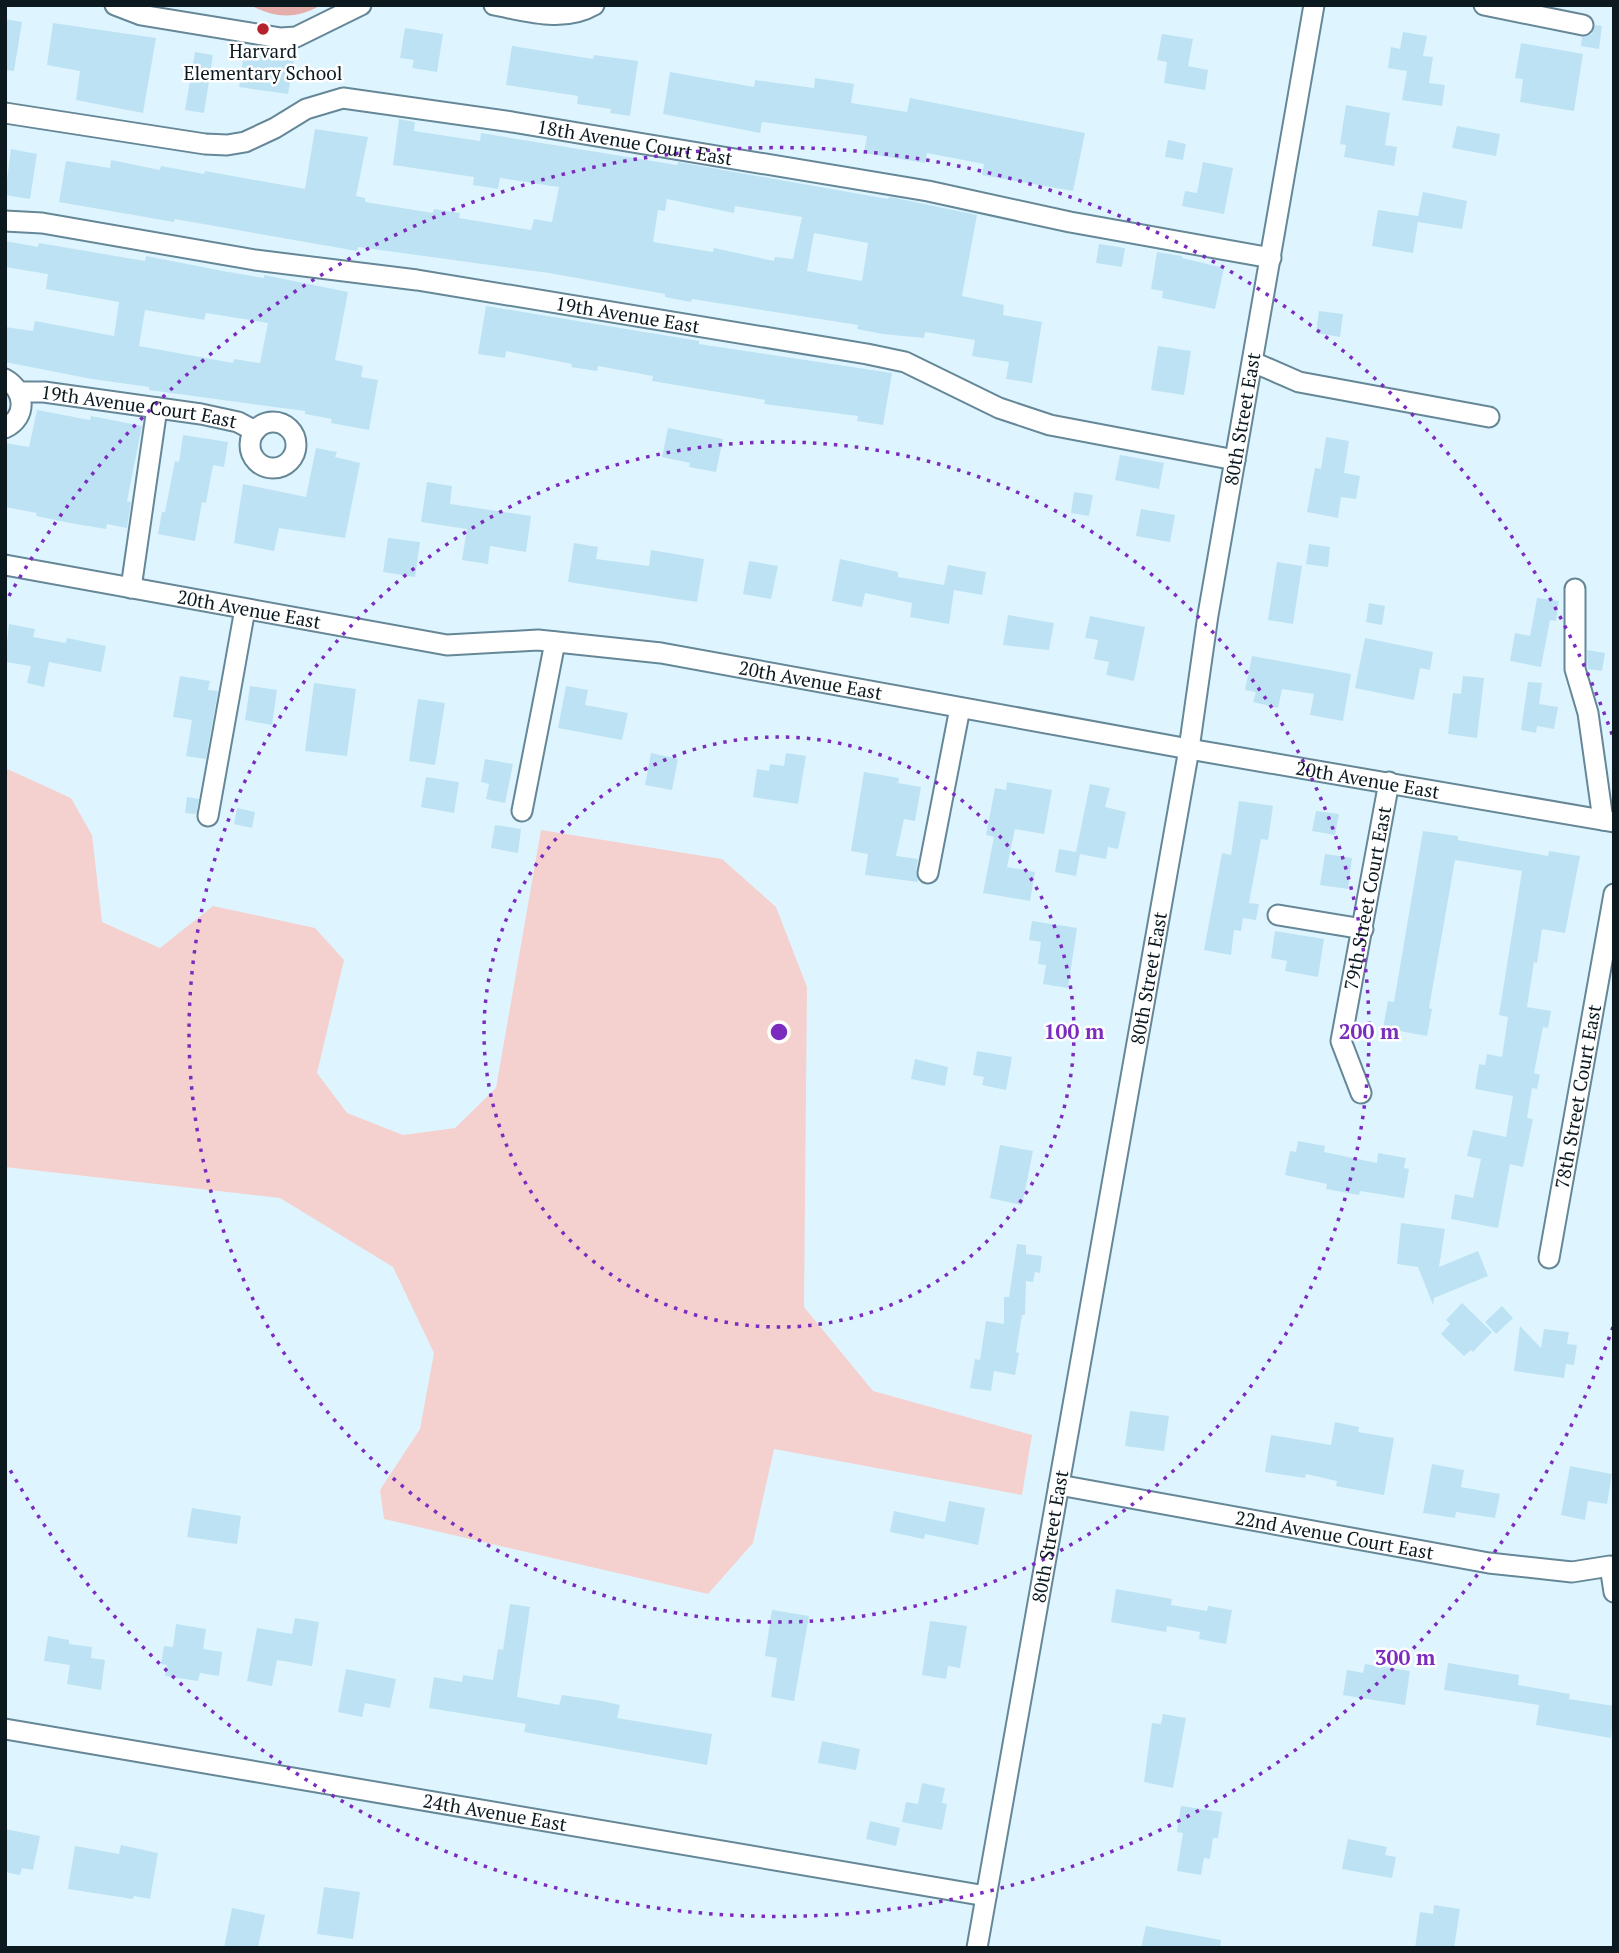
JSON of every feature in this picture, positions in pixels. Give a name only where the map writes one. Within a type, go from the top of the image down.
[{"type":"street","points":[[115,5],[141,15],[281,38],[296,37],[361,5]]},
{"type":"street","points":[[494,5],[554,15],[579,12],[594,5]]},
{"type":"street","name":"80th Street East","points":[[977,1948],[1189,749],[1208,615],[1314,5]]},
{"type":"street","points":[[1484,5],[1583,25]]},
{"type":"street","name":"18th Avenue Court East","points":[[5,113],[205,144],[227,145],[257,138],[306,109],[343,98],[928,191],[1070,222],[1271,258]]},
{"type":"street","name":"19th Avenue East","points":[[5,221],[42,223],[256,260],[417,280],[867,354],[905,362],[999,408],[1050,425],[1235,460]]},
{"type":"street","points":[[1253,362],[1299,382],[1489,416]]},
{"type":"street","name":"19th Avenue Court East","points":[[12,385],[201,414],[238,422],[255,431]]},
{"type":"street","name":"19th Avenue Court East","points":[[5,428],[18,418],[21,409],[12,385]]},
{"type":"street","points":[[131,588],[158,408]]},
{"type":"street","name":"20th Avenue East","points":[[5,565],[447,645],[538,640],[661,653],[1189,749],[1608,821]]},
{"type":"street","points":[[1575,589],[1575,669],[1588,713],[1608,821]]},
{"type":"street","points":[[208,816],[245,608]]},
{"type":"street","points":[[522,811],[555,642]]},
{"type":"street","points":[[928,873],[960,708]]},
{"type":"street","name":"79th Street Court East","points":[[1362,1093],[1341,1041],[1389,782]]},
{"type":"street","name":"78th Street Court East","points":[[1549,1258],[1614,894]]},
{"type":"street","points":[[1278,915],[1363,929]]},
{"type":"street","name":"22nd Avenue Court East","points":[[1059,1485],[1489,1563],[1572,1572],[1610,1566],[1614,1592]]},
{"type":"street","name":"24th Avenue East","points":[[5,1729],[986,1896]]},
{"type":"shaded area","points":[[250,5],[321,5],[303,13],[285,16],[268,13]]},
{"type":"shaded area","points":[[5,768],[71,798],[92,835],[102,922],[160,948],[213,906],[315,928],[344,960],[317,1073],[347,1113],[403,1135],[455,1128],[496,1088],[541,830],[722,859],[776,907],[807,987],[804,1307],[873,1391],[1032,1435],[1022,1495],[774,1449],[753,1543],[708,1594],[384,1519],[380,1490],[420,1429],[434,1353],[393,1267],[280,1198],[5,1167]]},
{"type":"building","points":[[5,19],[22,22],[14,71],[5,70]]},
{"type":"building","points":[[53,23],[156,38],[143,113],[76,100],[80,71],[47,65]]},
{"type":"building","points":[[1595,25],[1602,26],[1599,49],[1581,46],[1582,37],[1592,34]]},
{"type":"building","points":[[405,28],[443,34],[437,72],[412,68],[414,60],[400,58]]},
{"type":"building","points":[[1403,32],[1427,36],[1423,56],[1433,57],[1429,83],[1445,85],[1442,106],[1402,100],[1407,71],[1388,68],[1391,47],[1400,49]]},
{"type":"building","points":[[1162,34],[1193,39],[1188,66],[1208,70],[1205,90],[1164,83],[1167,62],[1157,60]]},
{"type":"building","points":[[1521,43],[1583,54],[1574,111],[1520,102],[1523,79],[1515,78]]},
{"type":"building","points":[[512,46],[593,59],[594,55],[638,61],[630,116],[610,113],[611,109],[577,104],[578,96],[506,85]]},
{"type":"building","points":[[195,52],[213,55],[204,113],[185,110]]},
{"type":"building","points":[[244,53],[294,61],[288,94],[239,87]]},
{"type":"building","points":[[670,72],[754,87],[755,80],[814,88],[815,78],[854,84],[851,103],[907,112],[910,98],[1085,133],[1073,191],[982,175],[984,164],[927,153],[925,163],[864,153],[867,136],[762,122],[760,133],[663,114]]},
{"type":"building","points":[[1346,105],[1390,113],[1385,145],[1397,147],[1394,166],[1344,157],[1346,145],[1340,144]]},
{"type":"building","points":[[399,119],[415,122],[414,131],[480,141],[481,133],[677,165],[678,162],[888,199],[896,198],[977,215],[962,296],[1004,305],[1003,315],[1042,322],[1032,383],[1006,379],[1009,362],[972,356],[975,340],[925,332],[924,338],[883,334],[857,329],[858,325],[692,299],[691,302],[665,297],[665,294],[549,273],[358,247],[357,251],[59,202],[66,161],[110,168],[111,160],[160,170],[161,166],[204,174],[205,171],[305,189],[315,129],[368,137],[356,196],[365,198],[365,202],[433,213],[434,209],[460,213],[459,218],[531,230],[534,219],[552,222],[559,187],[500,178],[498,189],[473,185],[474,177],[393,165]],"holes":[[[667,199],[734,213],[735,206],[802,217],[793,259],[775,257],[774,261],[714,248],[713,252],[653,242],[658,210],[665,211]],[[814,233],[868,243],[862,281],[807,271]]]},
{"type":"building","points":[[1457,126],[1500,134],[1496,156],[1452,148]]},
{"type":"building","points":[[1168,140],[1186,144],[1183,160],[1165,157]]},
{"type":"building","points":[[11,149],[37,154],[30,199],[5,195]]},
{"type":"building","points":[[1203,162],[1233,168],[1224,214],[1182,206],[1185,191],[1197,193]]},
{"type":"building","points":[[1423,192],[1467,201],[1462,229],[1418,222],[1413,253],[1372,246],[1378,210],[1418,216]]},
{"type":"building","points":[[5,241],[38,247],[39,243],[145,261],[146,256],[348,292],[335,360],[363,366],[361,377],[378,380],[369,430],[331,423],[332,419],[305,414],[305,411],[149,390],[149,387],[5,362],[5,327],[33,331],[35,321],[114,336],[119,302],[46,289],[48,274],[5,267]],"holes":[[[145,310],[204,320],[206,313],[268,323],[260,363],[234,359],[233,363],[139,346]]]},
{"type":"building","points":[[1099,244],[1125,248],[1122,267],[1096,263]]},
{"type":"building","points":[[1157,252],[1224,268],[1215,309],[1162,298],[1163,291],[1151,289]]},
{"type":"building","points":[[486,306],[699,341],[699,344],[892,373],[883,425],[857,421],[858,416],[764,404],[765,400],[652,381],[653,376],[598,366],[597,371],[571,367],[572,364],[506,351],[505,358],[478,354]]},
{"type":"building","points":[[1319,311],[1343,314],[1340,337],[1316,333]]},
{"type":"building","points":[[1158,346],[1191,351],[1184,395],[1151,390]]},
{"type":"building","points":[[37,410],[90,420],[91,416],[142,426],[127,501],[131,502],[127,528],[107,524],[106,529],[70,523],[5,507],[5,443],[29,447]]},
{"type":"building","points":[[668,428],[723,439],[716,472],[689,467],[690,463],[662,457]]},
{"type":"building","points":[[183,435],[228,442],[224,467],[213,465],[206,503],[202,502],[195,541],[158,534],[175,461],[179,462]]},
{"type":"building","points":[[1326,437],[1349,441],[1344,473],[1360,476],[1356,499],[1341,497],[1338,518],[1307,512],[1315,468],[1321,469]]},
{"type":"building","points":[[316,448],[337,452],[335,457],[360,463],[345,538],[279,528],[274,551],[234,543],[243,484],[306,497]]},
{"type":"building","points":[[1120,455],[1164,463],[1159,489],[1115,480]]},
{"type":"building","points":[[427,482],[452,486],[450,504],[531,516],[526,552],[490,546],[488,564],[462,560],[467,529],[421,522]]},
{"type":"building","points":[[1074,492],[1093,495],[1089,516],[1071,513]]},
{"type":"building","points":[[1141,509],[1175,515],[1170,542],[1136,536]]},
{"type":"building","points":[[388,538],[420,542],[415,577],[383,572]]},
{"type":"building","points":[[574,543],[598,547],[596,559],[649,566],[651,550],[704,559],[697,602],[568,582]]},
{"type":"building","points":[[1309,544],[1330,547],[1328,567],[1306,564]]},
{"type":"building","points":[[840,559],[898,572],[898,577],[944,585],[948,565],[986,572],[982,595],[954,590],[949,624],[910,617],[912,603],[865,593],[862,607],[832,601]]},
{"type":"building","points":[[749,561],[778,566],[771,599],[743,594]]},
{"type":"building","points":[[1277,562],[1302,566],[1293,624],[1268,620]]},
{"type":"building","points":[[1537,598],[1559,601],[1556,621],[1550,620],[1541,667],[1510,661],[1515,633],[1530,636]]},
{"type":"building","points":[[1369,603],[1385,606],[1382,625],[1366,622]]},
{"type":"building","points":[[1008,615],[1054,623],[1049,650],[1003,645]]},
{"type":"building","points":[[1090,616],[1145,627],[1134,681],[1106,675],[1109,662],[1094,659],[1098,640],[1085,638]]},
{"type":"building","points":[[9,624],[35,629],[33,637],[66,643],[67,638],[106,646],[101,672],[49,662],[44,687],[27,683],[31,666],[5,662]]},
{"type":"building","points":[[1365,638],[1433,652],[1430,670],[1420,668],[1414,700],[1355,688]]},
{"type":"building","points":[[1587,650],[1605,653],[1602,671],[1588,669]]},
{"type":"building","points":[[1252,656],[1351,674],[1343,721],[1310,715],[1314,694],[1282,689],[1278,708],[1253,702],[1256,692],[1245,690]]},
{"type":"building","points":[[180,676],[210,681],[208,690],[218,691],[206,759],[186,756],[192,720],[173,717]]},
{"type":"building","points":[[1463,676],[1484,678],[1477,738],[1448,734],[1453,693],[1461,694]]},
{"type":"building","points":[[1528,682],[1542,683],[1539,704],[1558,707],[1554,729],[1537,726],[1536,733],[1521,730]]},
{"type":"building","points":[[314,683],[356,689],[347,756],[305,751]]},
{"type":"building","points":[[250,686],[277,690],[272,725],[245,720]]},
{"type":"building","points":[[566,686],[588,690],[585,705],[628,713],[622,740],[558,728]]},
{"type":"building","points":[[418,699],[445,703],[435,765],[409,761]]},
{"type":"building","points":[[651,753],[678,759],[672,790],[645,785]]},
{"type":"building","points":[[786,753],[806,756],[798,804],[753,797],[757,769],[769,771],[770,764],[784,766]]},
{"type":"building","points":[[485,759],[513,764],[505,803],[486,799],[489,784],[481,782]]},
{"type":"building","points":[[864,772],[899,778],[898,783],[921,787],[915,821],[904,819],[896,856],[918,859],[918,882],[865,875],[868,854],[851,851]]},
{"type":"building","points":[[426,777],[459,782],[454,813],[421,807]]},
{"type":"building","points":[[1007,782],[1052,790],[1044,834],[1015,829],[1007,867],[1035,872],[1030,901],[983,893],[994,837],[986,835],[995,788],[1006,790]]},
{"type":"building","points":[[1090,784],[1110,788],[1105,807],[1126,812],[1118,849],[1108,847],[1106,859],[1080,854],[1076,876],[1055,872],[1059,849],[1076,852]]},
{"type":"building","points":[[187,797],[199,799],[196,814],[185,813]]},
{"type":"building","points":[[1239,801],[1273,806],[1268,840],[1261,839],[1249,903],[1259,904],[1256,920],[1243,918],[1241,931],[1234,930],[1231,955],[1204,950],[1222,853],[1231,855]]},
{"type":"building","points":[[237,808],[255,812],[252,828],[234,824]]},
{"type":"building","points":[[1316,811],[1339,814],[1335,835],[1312,831]]},
{"type":"building","points":[[495,825],[521,829],[518,853],[491,848]]},
{"type":"building","points":[[1423,831],[1548,856],[1549,851],[1580,856],[1565,933],[1542,929],[1537,963],[1534,962],[1527,1007],[1551,1011],[1548,1028],[1543,1027],[1534,1073],[1540,1075],[1537,1089],[1532,1088],[1527,1118],[1533,1119],[1523,1167],[1510,1164],[1498,1228],[1451,1219],[1455,1194],[1473,1198],[1481,1159],[1467,1156],[1473,1130],[1506,1137],[1513,1096],[1475,1089],[1479,1064],[1485,1065],[1487,1054],[1502,1057],[1508,1017],[1499,1015],[1522,871],[1455,860],[1429,1008],[1432,1009],[1427,1036],[1383,1028],[1388,1001],[1394,1002]]},
{"type":"building","points":[[1325,854],[1352,858],[1348,889],[1320,885]]},
{"type":"building","points":[[1032,921],[1077,928],[1068,988],[1043,984],[1046,965],[1038,964],[1041,942],[1029,940]]},
{"type":"building","points":[[1275,931],[1324,939],[1318,977],[1285,971],[1287,961],[1271,958]]},
{"type":"building","points":[[977,1051],[1012,1057],[1006,1090],[982,1085],[984,1077],[973,1075]]},
{"type":"building","points":[[915,1059],[948,1067],[945,1086],[911,1079]]},
{"type":"building","points":[[1298,1141],[1325,1146],[1324,1152],[1377,1163],[1378,1153],[1406,1158],[1404,1168],[1409,1169],[1404,1198],[1360,1191],[1359,1195],[1326,1189],[1327,1184],[1285,1175],[1290,1151],[1296,1152]]},
{"type":"building","points":[[1000,1145],[1033,1151],[1022,1205],[990,1198]]},
{"type":"building","points":[[1401,1223],[1445,1229],[1439,1267],[1478,1251],[1488,1276],[1434,1298],[1433,1305],[1418,1267],[1397,1264]]},
{"type":"building","points":[[1017,1244],[1026,1245],[1026,1254],[1042,1256],[1040,1273],[1035,1272],[1033,1282],[1026,1281],[1025,1315],[1022,1315],[1015,1375],[994,1371],[991,1391],[970,1388],[975,1359],[980,1360],[986,1321],[1004,1324],[1004,1297],[1009,1297]]},
{"type":"building","points":[[1462,1303],[1492,1332],[1473,1352],[1471,1350],[1464,1356],[1441,1334],[1450,1324],[1446,1320]]},
{"type":"building","points":[[1502,1306],[1513,1318],[1496,1334],[1485,1322]]},
{"type":"building","points":[[1520,1326],[1541,1348],[1544,1329],[1569,1332],[1567,1344],[1577,1345],[1574,1365],[1566,1364],[1564,1378],[1514,1371]]},
{"type":"building","points":[[1130,1411],[1169,1416],[1164,1451],[1125,1446]]},
{"type":"building","points":[[1335,1422],[1359,1427],[1358,1432],[1394,1438],[1384,1495],[1336,1486],[1337,1481],[1306,1474],[1305,1478],[1265,1472],[1271,1435],[1331,1445]]},
{"type":"building","points":[[1432,1464],[1464,1470],[1461,1487],[1500,1494],[1495,1518],[1456,1512],[1455,1518],[1423,1513]]},
{"type":"building","points":[[1570,1466],[1612,1474],[1607,1504],[1588,1501],[1585,1520],[1561,1515]]},
{"type":"building","points":[[949,1501],[985,1508],[978,1545],[925,1534],[924,1539],[890,1532],[894,1511],[945,1522]]},
{"type":"building","points":[[192,1508],[241,1516],[237,1544],[187,1537]]},
{"type":"building","points":[[1116,1589],[1172,1599],[1171,1605],[1207,1611],[1208,1606],[1232,1610],[1226,1644],[1199,1639],[1200,1632],[1167,1626],[1166,1632],[1111,1622]]},
{"type":"building","points":[[510,1604],[530,1607],[517,1697],[559,1705],[562,1695],[602,1701],[620,1705],[617,1718],[712,1734],[707,1765],[524,1732],[526,1724],[429,1708],[434,1677],[462,1682],[463,1675],[493,1680],[498,1649],[503,1650]]},
{"type":"building","points":[[772,1610],[809,1616],[794,1701],[771,1697],[777,1658],[765,1656]]},
{"type":"building","points":[[295,1618],[319,1622],[312,1666],[277,1660],[272,1686],[247,1681],[257,1628],[292,1634]]},
{"type":"building","points":[[930,1621],[967,1626],[960,1668],[948,1666],[946,1679],[922,1675]]},
{"type":"building","points":[[176,1624],[206,1629],[203,1649],[222,1652],[219,1676],[200,1673],[198,1681],[165,1676],[167,1665],[161,1664],[164,1646],[173,1647]]},
{"type":"building","points":[[48,1636],[69,1640],[69,1644],[92,1647],[91,1658],[105,1660],[101,1690],[67,1684],[70,1665],[44,1661]]},
{"type":"building","points":[[1448,1663],[1519,1675],[1518,1685],[1570,1694],[1569,1699],[1614,1706],[1611,1738],[1536,1725],[1539,1705],[1444,1690]]},
{"type":"building","points":[[1365,1664],[1410,1671],[1405,1705],[1343,1695],[1347,1670],[1363,1673]]},
{"type":"building","points":[[346,1669],[396,1679],[390,1708],[365,1703],[362,1717],[338,1712]]},
{"type":"building","points":[[1163,1714],[1186,1718],[1173,1788],[1144,1782],[1152,1723],[1161,1724]]},
{"type":"building","points":[[822,1741],[860,1749],[856,1770],[818,1763]]},
{"type":"building","points":[[922,1783],[945,1788],[942,1803],[947,1804],[942,1830],[902,1822],[906,1802],[918,1804]]},
{"type":"building","points":[[1181,1806],[1222,1812],[1218,1838],[1213,1838],[1210,1859],[1204,1858],[1201,1875],[1177,1871],[1183,1833],[1177,1832]]},
{"type":"building","points":[[870,1821],[900,1828],[896,1846],[866,1839]]},
{"type":"building","points":[[5,1829],[40,1836],[33,1870],[22,1868],[20,1875],[5,1872]]},
{"type":"building","points":[[1348,1839],[1387,1847],[1385,1855],[1396,1857],[1392,1878],[1342,1869]]},
{"type":"building","points":[[121,1845],[158,1853],[150,1899],[68,1889],[75,1846],[119,1854]]},
{"type":"building","points":[[324,1887],[360,1892],[353,1939],[317,1934]]},
{"type":"building","points":[[1434,1905],[1460,1909],[1454,1948],[1415,1948],[1420,1912],[1433,1914]]},
{"type":"building","points":[[232,1908],[265,1915],[258,1948],[224,1948]]},
{"type":"building","points":[[1146,1926],[1221,1940],[1220,1948],[1141,1948]]},
{"type":"place","name":"Harvard Elementary School","points":[[263,29]]}]
